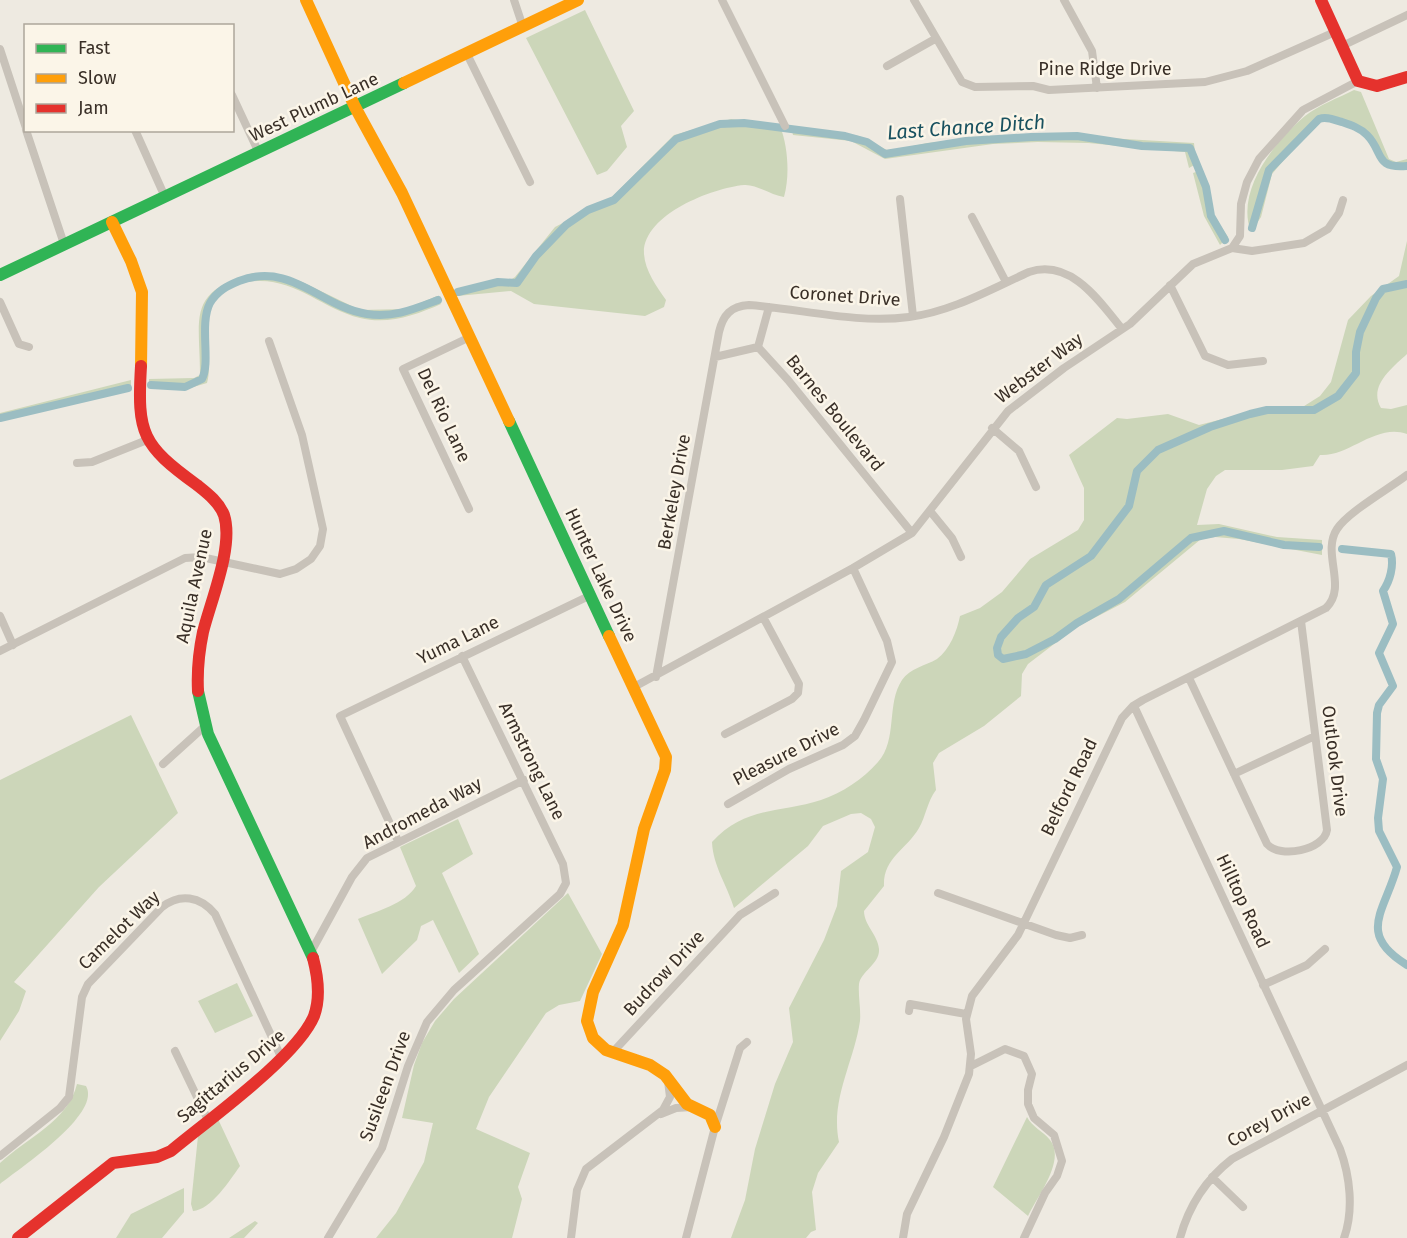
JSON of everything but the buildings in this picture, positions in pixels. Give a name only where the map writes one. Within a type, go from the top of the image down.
[{"type":"street","name":"Hunter Lake Drive","points":[[306,0],[355,107],[402,193],[660,740],[666,763],[644,829],[623,925],[587,1011],[587,1021],[593,1038],[612,1053],[650,1065],[665,1076],[681,1098],[710,1115],[715,1127]]},
{"type":"street","points":[[514,0],[523,27]]},
{"type":"street","name":"West Plumb Lane","points":[[0,275],[578,0]]},
{"type":"street","points":[[722,0],[785,126]]},
{"type":"street","name":"Pine Ridge Drive","points":[[914,0],[957,77],[968,86],[1033,86],[1049,90],[1184,85],[1226,78],[1266,64],[1335,32]]},
{"type":"street","points":[[1064,0],[1092,51],[1096,88]]},
{"type":"street","points":[[1321,0],[1358,81]]},
{"type":"street","points":[[1342,46],[1407,15]]},
{"type":"street","points":[[886,66],[935,39]]},
{"type":"street","points":[[0,50],[24,123]]},
{"type":"street","points":[[467,54],[530,182]]},
{"type":"street","points":[[1343,200],[1339,213],[1328,229],[1304,243],[1252,251],[1232,248],[1240,236],[1241,204],[1247,182],[1259,159],[1303,110],[1358,81],[1377,86],[1407,77]]},
{"type":"street","points":[[234,99],[259,153]]},
{"type":"street","points":[[27,132],[64,244]]},
{"type":"street","points":[[136,132],[165,197]]},
{"type":"street","points":[[900,199],[913,316]]},
{"type":"street","points":[[972,217],[1006,282]]},
{"type":"street","name":"Aquila Avenue","points":[[112,222],[142,290],[142,418],[147,440],[160,459],[208,493],[221,509],[227,530],[196,663],[196,694],[205,726]]},
{"type":"street","name":"Webster Way","points":[[634,687],[853,568],[912,533],[992,428],[1008,411],[1054,375],[1122,329],[1193,264],[1232,248]]},
{"type":"street","name":"Coronet Drive","points":[[715,357],[721,324],[727,313],[742,306],[873,318],[913,316],[948,308],[1006,282],[1043,270],[1076,280],[1092,291],[1122,329]]},
{"type":"street","points":[[1170,285],[1205,356],[1228,365],[1263,361]]},
{"type":"street","points":[[0,302],[19,344],[29,347]]},
{"type":"street","points":[[715,357],[758,347],[769,307]]},
{"type":"street","name":"Del Rio Lane","points":[[469,509],[403,369],[470,337]]},
{"type":"street","points":[[0,651],[185,558],[201,557],[272,573],[289,573],[311,559],[323,538],[302,435],[268,341]]},
{"type":"street","name":"Barnes Boulevard","points":[[758,347],[788,380],[912,533]]},
{"type":"street","name":"Berkeley Drive","points":[[656,677],[715,357]]},
{"type":"street","points":[[992,428],[1018,451],[1036,488]]},
{"type":"street","points":[[77,463],[92,462],[147,440]]},
{"type":"street","name":"Belford Road","points":[[966,1014],[972,996],[1012,944],[1117,727],[1134,706],[1326,608],[1334,595],[1331,544],[1337,529],[1407,475]]},
{"type":"street","points":[[930,511],[952,538],[961,557]]},
{"type":"street","name":"Pleasure Drive","points":[[728,804],[789,768],[843,745],[855,736],[864,720],[892,662],[887,641],[853,568]]},
{"type":"street","name":"Yuma Lane","points":[[398,841],[340,717],[591,595]]},
{"type":"street","points":[[0,616],[13,645]]},
{"type":"street","points":[[724,734],[792,699],[798,693],[799,684],[763,617]]},
{"type":"street","name":"Outlook Drive","points":[[1189,678],[1270,848],[1282,852],[1317,845],[1325,838],[1327,830],[1301,621]]},
{"type":"street","name":"Armstrong Lane","points":[[462,656],[563,864],[566,883]]},
{"type":"street","name":"Hilltop Road","points":[[1134,706],[1322,1110],[1346,1170],[1349,1206],[1344,1238]]},
{"type":"street","points":[[163,764],[205,726]]},
{"type":"street","name":"Sagittarius Drive","points":[[18,1238],[113,1163],[129,1158],[161,1157],[282,1059],[302,1039],[318,1005],[319,979],[311,952],[205,726]]},
{"type":"street","points":[[1234,774],[1315,736]]},
{"type":"street","name":"Andromeda Way","points":[[311,952],[359,867],[376,852],[524,780]]},
{"type":"street","name":"Susileen Drive","points":[[328,1238],[382,1148],[408,1066],[427,1022],[454,990],[560,894],[566,883]]},
{"type":"street","name":"Budrow Drive","points":[[612,1053],[740,915],[775,893]]},
{"type":"street","points":[[938,893],[1065,937],[1082,935]]},
{"type":"street","name":"Camelot Way","points":[[0,1156],[60,1108],[69,1097],[82,997],[88,984],[162,907],[175,899],[197,900],[215,914],[282,1059]]},
{"type":"street","points":[[1263,985],[1307,965],[1325,949]]},
{"type":"street","points":[[903,1238],[907,1214],[948,1127],[971,1066],[966,1014],[910,1004],[909,1011]]},
{"type":"street","points":[[686,1238],[715,1127],[740,1048],[747,1042]]},
{"type":"street","points":[[971,1066],[1005,1049],[1024,1056],[1032,1074],[1027,1098],[1030,1109],[1038,1122],[1054,1135],[1061,1152],[1060,1168],[1044,1193],[1024,1238]]},
{"type":"street","points":[[175,1051],[208,1120]]},
{"type":"street","name":"Corey Drive","points":[[1180,1238],[1190,1208],[1212,1177],[1242,1152],[1407,1065]]},
{"type":"street","points":[[572,1238],[577,1190],[586,1169],[593,1161],[663,1110],[670,1096],[665,1076]]},
{"type":"street","points":[[653,1118],[668,1110],[694,1107]]},
{"type":"street","points":[[1212,1177],[1243,1207]]},
{"type":"green space","points":[[585,10],[634,111],[621,126],[627,147],[607,171],[597,175],[526,38]]},
{"type":"green space","points":[[1354,90],[1361,92],[1389,159],[1396,162],[1407,159],[1407,169],[1387,166],[1371,141],[1353,127],[1330,120],[1316,122],[1272,174],[1261,217],[1251,232],[1247,216],[1248,200],[1253,184],[1271,153],[1293,126],[1305,116]]},
{"type":"green space","points":[[731,119],[780,126],[787,161],[784,197],[753,186],[730,187],[681,206],[654,227],[646,240],[644,254],[649,273],[666,300],[664,307],[645,316],[534,304],[511,291],[457,296],[455,291],[507,282],[515,277],[555,227],[611,198],[674,135]]},
{"type":"green space","points":[[791,126],[859,136],[887,150],[927,143],[1011,136],[1073,136],[1194,143],[1196,164],[1189,168],[1185,152],[1088,143],[1038,142],[993,144],[885,159],[851,141],[793,135]]},
{"type":"green space","points":[[1202,170],[1212,213],[1228,237],[1220,245],[1204,216],[1193,173]]},
{"type":"green space","points":[[1407,241],[1407,354],[1384,378],[1377,392],[1381,408],[1391,409],[1407,405],[1407,434],[1396,432],[1373,436],[1341,451],[1320,455],[1313,466],[1282,470],[1225,470],[1216,476],[1207,489],[1197,525],[1219,524],[1277,537],[1322,540],[1322,555],[1239,539],[1215,537],[1201,539],[1125,602],[1075,628],[1028,664],[1022,674],[1021,696],[984,726],[939,753],[933,763],[936,790],[921,823],[914,836],[891,861],[887,868],[884,886],[864,911],[866,921],[878,944],[879,954],[860,979],[860,1021],[840,1096],[837,1126],[839,1142],[818,1173],[812,1192],[816,1230],[806,1238],[731,1238],[745,1200],[755,1149],[775,1084],[793,1042],[789,1008],[824,940],[837,906],[841,871],[868,852],[875,827],[871,819],[861,813],[851,814],[823,826],[808,846],[734,908],[718,867],[712,842],[725,830],[750,816],[806,804],[837,794],[859,780],[878,762],[888,743],[894,700],[905,676],[942,655],[952,639],[960,616],[980,608],[1002,592],[1030,559],[1078,530],[1084,520],[1084,488],[1069,455],[1117,418],[1168,414],[1199,425],[1266,408],[1301,408],[1320,396],[1331,382],[1348,320],[1371,296],[1399,276]]},
{"type":"green space","points":[[253,273],[275,274],[300,281],[360,310],[406,309],[437,296],[441,304],[402,318],[370,320],[344,313],[302,292],[273,282],[257,281],[239,284],[219,294],[207,314],[209,374],[207,383],[190,388],[149,388],[149,379],[194,378],[200,375],[199,322],[201,309],[216,289]]},
{"type":"green space","points":[[131,380],[131,389],[0,421],[0,413]]},
{"type":"green space","points":[[131,715],[178,813],[99,887],[14,982],[26,991],[19,1011],[0,1041],[0,780]]},
{"type":"green space","points":[[458,819],[473,854],[442,873],[479,954],[459,973],[433,920],[421,926],[417,940],[382,974],[358,919],[398,902],[416,886],[400,847]]},
{"type":"green space","points":[[568,893],[602,954],[580,1001],[559,1005],[546,1013],[489,1097],[476,1129],[530,1153],[518,1187],[522,1199],[512,1238],[376,1238],[396,1213],[424,1162],[433,1123],[402,1118],[414,1065],[422,1043],[435,1021],[454,999]]},
{"type":"green space","points":[[237,983],[253,1016],[215,1033],[198,1001]]},
{"type":"green space","points":[[77,1084],[86,1086],[88,1098],[82,1111],[56,1140],[0,1184],[0,1163],[56,1119],[72,1097]]},
{"type":"green space","points":[[1027,1117],[1050,1140],[1055,1157],[1049,1178],[1028,1216],[993,1187]]},
{"type":"green space","points":[[218,1119],[240,1166],[207,1206],[193,1211],[191,1204],[198,1136]]},
{"type":"green space","points":[[184,1188],[184,1212],[162,1238],[116,1238],[131,1214]]},
{"type":"green space","points":[[255,1221],[258,1223],[244,1238],[229,1238]]},
{"type":"waterway","name":"Last Chance Ditch","points":[[1252,228],[1269,170],[1319,119],[1325,118],[1349,124],[1367,135],[1384,162],[1389,165],[1407,166]]},
{"type":"waterway","name":"Last Chance Ditch","points":[[458,292],[498,282],[517,283],[536,256],[566,225],[588,210],[614,200],[676,139],[720,124],[744,123],[845,136],[867,142],[885,154],[966,141],[1077,136],[1142,146],[1190,148],[1206,187],[1211,216],[1225,240]]},
{"type":"waterway","name":"Last Chance Ditch","points":[[151,385],[185,387],[202,379],[206,363],[205,321],[210,303],[223,289],[239,281],[258,276],[274,277],[305,287],[350,310],[377,315],[395,314],[438,300]]},
{"type":"waterway","name":"Last Chance Ditch","points":[[1319,547],[1284,545],[1224,531],[1191,538],[1119,599],[1077,623],[1055,639],[1026,654],[1003,659],[998,655],[997,648],[1001,637],[1018,618],[1034,607],[1046,585],[1091,556],[1129,506],[1137,471],[1158,450],[1210,427],[1250,414],[1267,410],[1314,410],[1338,396],[1356,373],[1356,352],[1360,332],[1376,298],[1383,289],[1407,284]]},
{"type":"waterway","name":"Last Chance Ditch","points":[[0,418],[128,388]]},
{"type":"waterway","name":"Last Chance Ditch","points":[[1342,549],[1391,554],[1392,559],[1391,573],[1383,591],[1393,624],[1379,653],[1393,686],[1379,705],[1377,713],[1376,759],[1383,779],[1378,818],[1379,831],[1397,867],[1381,909],[1378,932],[1382,943],[1391,954],[1407,965]]},
{"type":"traffic: fast","points":[[0,275],[404,83]]},
{"type":"traffic: fast","points":[[509,421],[609,636]]},
{"type":"traffic: fast","points":[[198,691],[208,734],[313,958]]},
{"type":"traffic: slow","points":[[306,0],[355,107],[402,193],[509,421]]},
{"type":"traffic: slow","points":[[404,83],[578,0]]},
{"type":"traffic: slow","points":[[112,222],[131,261],[142,292],[141,366]]},
{"type":"traffic: slow","points":[[609,636],[666,757],[665,770],[644,829],[623,925],[593,992],[587,1021],[593,1038],[606,1050],[650,1065],[665,1075],[687,1104],[710,1115],[715,1127]]},
{"type":"traffic: jam","points":[[1321,0],[1358,81],[1377,86],[1407,77]]},
{"type":"traffic: jam","points":[[141,366],[140,408],[147,436],[164,459],[205,491],[224,515],[226,528],[224,557],[199,654],[198,691]]},
{"type":"traffic: jam","points":[[18,1238],[113,1163],[157,1157],[171,1151],[271,1069],[290,1050],[314,1016],[318,1002],[318,987],[313,958]]}]
